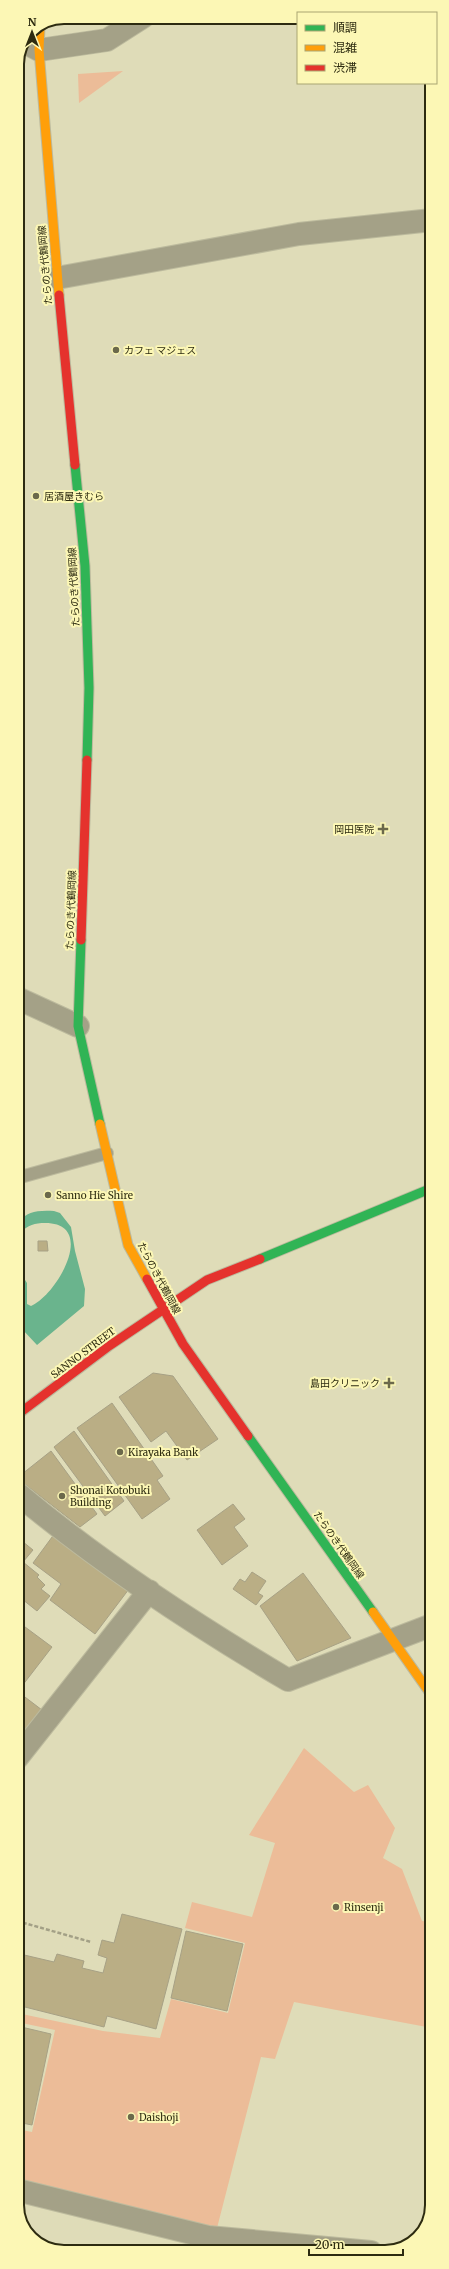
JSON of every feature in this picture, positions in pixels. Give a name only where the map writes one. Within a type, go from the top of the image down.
[{"type":"main road","name":"たらのき代鶴岡線","points":[[37,36],[32,47],[57,278],[85,566],[88,673],[85,828],[78,1026],[128,1245],[162,1309],[183,1344],[425,1686]]},
{"type":"main road","name":"SANNO STREET","points":[[24,1410],[109,1346],[207,1280],[425,1191]]},
{"type":"street","points":[[32,47],[107,40],[132,24]]},
{"type":"street","points":[[57,278],[299,234],[425,221]]},
{"type":"street","points":[[24,1001],[78,1026]]},
{"type":"street","points":[[24,1499],[48,1519],[217,1638],[288,1680],[425,1628]]},
{"type":"street","points":[[24,1749],[149,1591]]},
{"type":"street","points":[[24,2192],[208,2237],[295,2245]]},
{"type":"lane","points":[[24,1176],[107,1153]]},
{"type":"path","points":[[24,1923],[91,1942]]},
{"type":"shaded area","points":[[123,71],[79,103],[78,74]]},
{"type":"shaded area","points":[[54,1211],[60,1213],[71,1227],[75,1251],[85,1289],[84,1306],[37,1345],[24,1331],[24,1278],[27,1283],[27,1304],[31,1306],[52,1288],[61,1275],[68,1260],[71,1246],[69,1234],[61,1226],[45,1223],[35,1224],[24,1230],[24,1217],[34,1212]]},
{"type":"shaded area","points":[[304,1748],[354,1792],[368,1785],[395,1828],[383,1858],[402,1869],[422,1921],[425,1921],[425,2027],[294,2002],[275,2059],[261,2057],[217,2228],[24,2180],[24,2130],[32,2132],[55,2030],[24,2023],[24,2014],[103,2031],[160,2038],[171,1999],[228,2013],[245,1943],[185,1928],[192,1902],[252,1917],[275,1843],[249,1835]]},
{"type":"building","points":[[38,1241],[47,1241],[48,1251],[38,1251]]},
{"type":"building","points":[[153,1373],[173,1376],[218,1439],[187,1460],[166,1431],[151,1442],[119,1397]]},
{"type":"building","name":"Kirayaka Bank","points":[[112,1403],[163,1476],[157,1480],[170,1499],[142,1519],[77,1428]]},
{"type":"building","points":[[74,1431],[124,1501],[105,1516],[54,1447]]},
{"type":"building","name":"Shonai Kotobuki Building","points":[[51,1451],[97,1514],[80,1527],[24,1483],[24,1472]]},
{"type":"building","points":[[233,1504],[245,1519],[234,1527],[248,1546],[222,1565],[197,1530]]},
{"type":"building","points":[[55,1533],[129,1589],[95,1634],[50,1600],[61,1584],[33,1563]]},
{"type":"building","points":[[24,1543],[33,1550],[24,1561]]},
{"type":"building","points":[[24,1563],[39,1575],[37,1577],[45,1585],[41,1589],[50,1596],[37,1611],[24,1601]]},
{"type":"building","points":[[252,1572],[266,1581],[258,1593],[263,1596],[256,1605],[233,1589],[240,1579],[245,1582]]},
{"type":"building","points":[[303,1573],[351,1638],[297,1661],[260,1606]]},
{"type":"building","points":[[24,1626],[52,1647],[24,1683]]},
{"type":"building","points":[[24,1696],[42,1710],[25,1731],[24,1730]]},
{"type":"building","points":[[122,1914],[182,1929],[156,2029],[107,2016],[104,2027],[24,2007],[24,1955],[54,1962],[57,1954],[84,1961],[82,1968],[103,1973],[107,1958],[98,1955],[102,1940],[114,1943]]},
{"type":"building","points":[[186,1931],[243,1944],[227,2011],[171,1998]]},
{"type":"building","points":[[24,2028],[51,2034],[32,2125],[24,2123]]},
{"type":"traffic: fast","points":[[75,465],[85,566],[89,688],[87,760]]},
{"type":"traffic: fast","points":[[81,940],[78,1026],[100,1124]]},
{"type":"traffic: fast","points":[[260,1259],[425,1191]]},
{"type":"traffic: fast","points":[[248,1436],[373,1612]]},
{"type":"traffic: slow","points":[[40,33],[39,50],[59,295]]},
{"type":"traffic: slow","points":[[100,1124],[128,1245],[147,1279]]},
{"type":"traffic: slow","points":[[373,1612],[425,1686]]},
{"type":"traffic: jam","points":[[59,295],[75,465]]},
{"type":"traffic: jam","points":[[81,940],[87,760]]},
{"type":"traffic: jam","points":[[24,1410],[109,1346],[207,1280],[260,1259]]},
{"type":"traffic: jam","points":[[147,1279],[183,1344],[248,1436]]},
{"type":"place","name":"カフェ マジェス","points":[[116,350]]},
{"type":"place","name":"居酒屋きむら","points":[[36,496]]},
{"type":"place","name":"岡田医院","points":[[383,829]]},
{"type":"place","name":"Sanno Hie Shire","points":[[48,1195]]},
{"type":"place","name":"島田クリニック","points":[[389,1383]]},
{"type":"place","name":"Kirayaka Bank","points":[[120,1452]]},
{"type":"place","name":"Shonai Kotobuki Building","points":[[62,1496]]},
{"type":"place","name":"Rinsenji","points":[[336,1907]]},
{"type":"place","name":"Daishoji","points":[[131,2117]]}]
